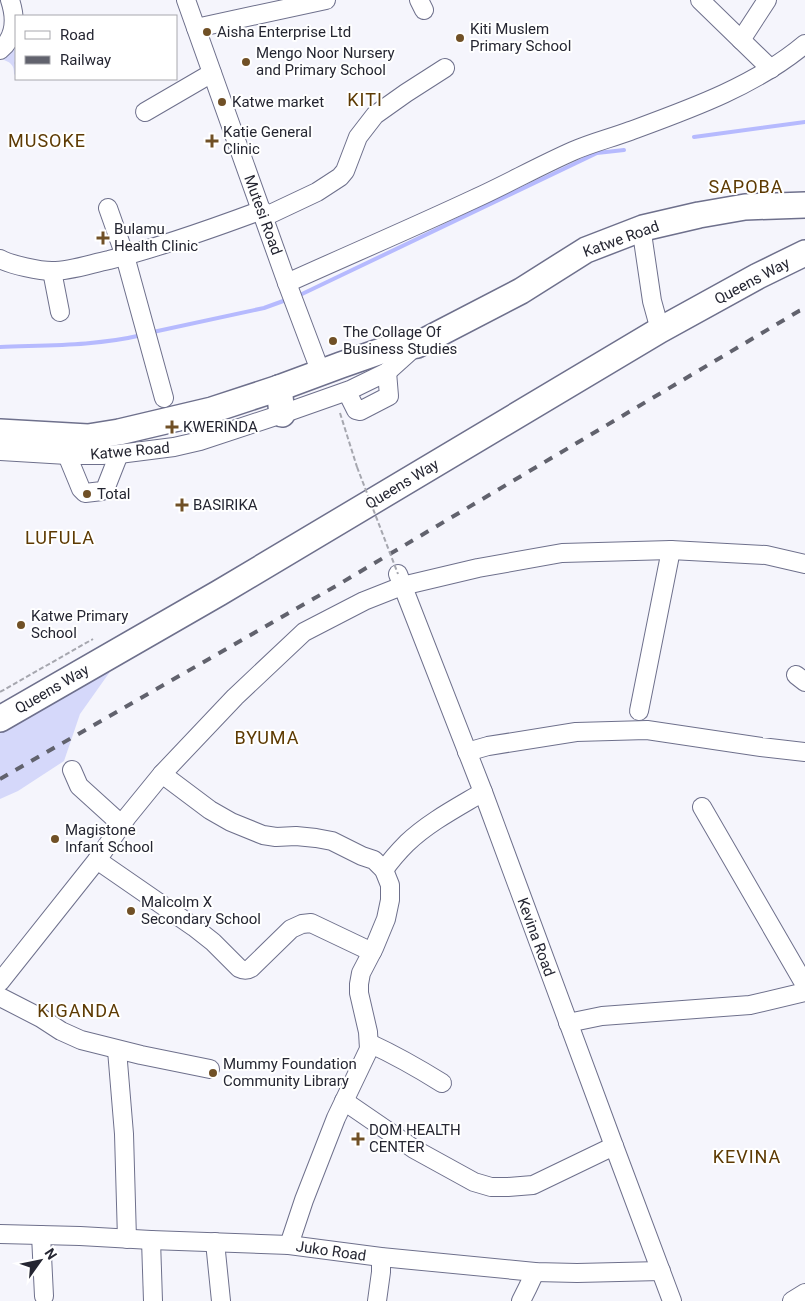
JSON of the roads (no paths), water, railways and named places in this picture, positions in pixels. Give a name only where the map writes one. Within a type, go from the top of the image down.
[{"type":"highway","name":"Katwe Road","points":[[0,432],[88,437],[119,432],[212,410],[321,372],[389,362],[417,345],[521,291],[586,250],[643,228],[699,215],[745,208],[796,206]]},
{"type":"highway","name":"Queens Way","points":[[0,718],[220,593],[660,330],[758,276],[805,253]]},
{"type":"highway","points":[[279,388],[282,414]]},
{"type":"street","points":[[0,50],[12,35],[15,23],[10,0]]},
{"type":"street","points":[[187,15],[326,0]]},
{"type":"street","points":[[700,0],[771,69]]},
{"type":"street","points":[[742,40],[767,0]]},
{"type":"street","name":"Mutesi Road","points":[[187,15],[212,73],[321,372]]},
{"type":"street","points":[[287,283],[475,199],[573,151],[692,107],[735,88],[771,69],[805,44]]},
{"type":"street","points":[[0,260],[52,271],[76,268],[186,238],[263,213],[317,192],[340,177],[345,171],[358,138],[375,115],[445,68]]},
{"type":"street","points":[[145,112],[212,73]]},
{"type":"street","points":[[108,208],[125,256],[164,398]]},
{"type":"street","points":[[643,240],[652,301],[660,330]]},
{"type":"street","points":[[52,271],[60,312]]},
{"type":"street","name":"Katwe Road","points":[[0,451],[68,455],[119,454],[174,447],[200,441],[341,394],[389,362]]},
{"type":"street","points":[[68,455],[81,489],[86,493],[102,491],[106,487],[119,454]]},
{"type":"street","points":[[639,711],[671,550]]},
{"type":"street","points":[[0,982],[97,860],[122,824],[162,774],[235,697],[304,632],[400,580],[562,554],[671,550],[766,555],[805,564]]},
{"type":"street","name":"Kevina Road","points":[[400,580],[483,792],[672,1301]]},
{"type":"street","points":[[467,752],[488,746],[576,732],[647,730],[805,752]]},
{"type":"street","points":[[72,770],[79,786],[122,824]]},
{"type":"street","points":[[162,774],[210,810],[231,822],[264,835],[316,838],[332,842],[374,860],[384,870],[390,885],[390,900],[386,919],[361,973],[359,984],[370,1043],[369,1049],[336,1118],[304,1200],[289,1245]]},
{"type":"street","points":[[384,870],[408,842],[483,792]]},
{"type":"street","points":[[702,807],[805,985]]},
{"type":"street","points":[[97,860],[194,927],[243,970],[251,968],[291,929],[302,924],[311,923],[372,952]]},
{"type":"street","points":[[568,1023],[602,1016],[750,1005],[805,992]]},
{"type":"street","points":[[0,997],[81,1040],[117,1050],[210,1069]]},
{"type":"street","points":[[370,1043],[413,1064],[442,1083]]},
{"type":"street","points":[[117,1050],[124,1134],[127,1239]]},
{"type":"street","points":[[344,1101],[414,1149],[474,1182],[491,1187],[508,1188],[533,1185],[614,1146]]},
{"type":"street","name":"Juko Road","points":[[0,1234],[289,1245],[381,1257],[534,1272],[661,1271]]},
{"type":"street","points":[[41,1235],[44,1296]]},
{"type":"street","points":[[151,1240],[153,1301]]},
{"type":"street","points":[[215,1242],[220,1301]]},
{"type":"street","points":[[377,1301],[381,1257]]},
{"type":"street","points":[[521,1301],[534,1272]]},
{"type":"street","points":[[792,1301],[805,1293]]},
{"type":"waterway","points":[[694,137],[805,122]]},
{"type":"waterway","points":[[302,294],[597,153],[624,150]]},
{"type":"waterway","points":[[153,332],[264,308],[286,300]]},
{"type":"waterway","points":[[0,347],[89,343],[142,335]]},
{"type":"railway","points":[[0,779],[341,583],[805,309]]},
{"type":"place","name":"Aisha Enterprise Ltd","points":[[207,32]]},
{"type":"place","name":"Kiti Muslem Primary School","points":[[460,38]]},
{"type":"place","name":"Mengo Noor Nursery and Primary School","points":[[246,62]]},
{"type":"place","name":"Katwe market","points":[[222,102]]},
{"type":"place","name":"Katie General Clinic","points":[[212,141]]},
{"type":"place","name":"Bulamu Health Clinic","points":[[103,238]]},
{"type":"place","name":"The Collage Of Business Studies","points":[[333,341]]},
{"type":"place","name":"KWERINDA","points":[[172,427]]},
{"type":"place","name":"Total","points":[[87,494]]},
{"type":"place","name":"BASIRIKA","points":[[182,505]]},
{"type":"place","name":"Katwe Primary School","points":[[21,625]]},
{"type":"place","name":"Magistone Infant School","points":[[55,839]]},
{"type":"place","name":"Malcolm X Secondary School","points":[[131,911]]},
{"type":"place","name":"Mummy Foundation Community Library","points":[[213,1073]]},
{"type":"place","name":"DOM HEALTH CENTER","points":[[358,1139]]},
{"type":"district","name":"KITI","points":[[365,99]]},
{"type":"district","name":"MUSOKE","points":[[47,140]]},
{"type":"district","name":"SAPOBA","points":[[746,186]]},
{"type":"district","name":"LUFULA","points":[[60,537]]},
{"type":"district","name":"BYUMA","points":[[267,737]]},
{"type":"district","name":"KIGANDA","points":[[79,1010]]},
{"type":"district","name":"KEVINA","points":[[747,1156]]}]
